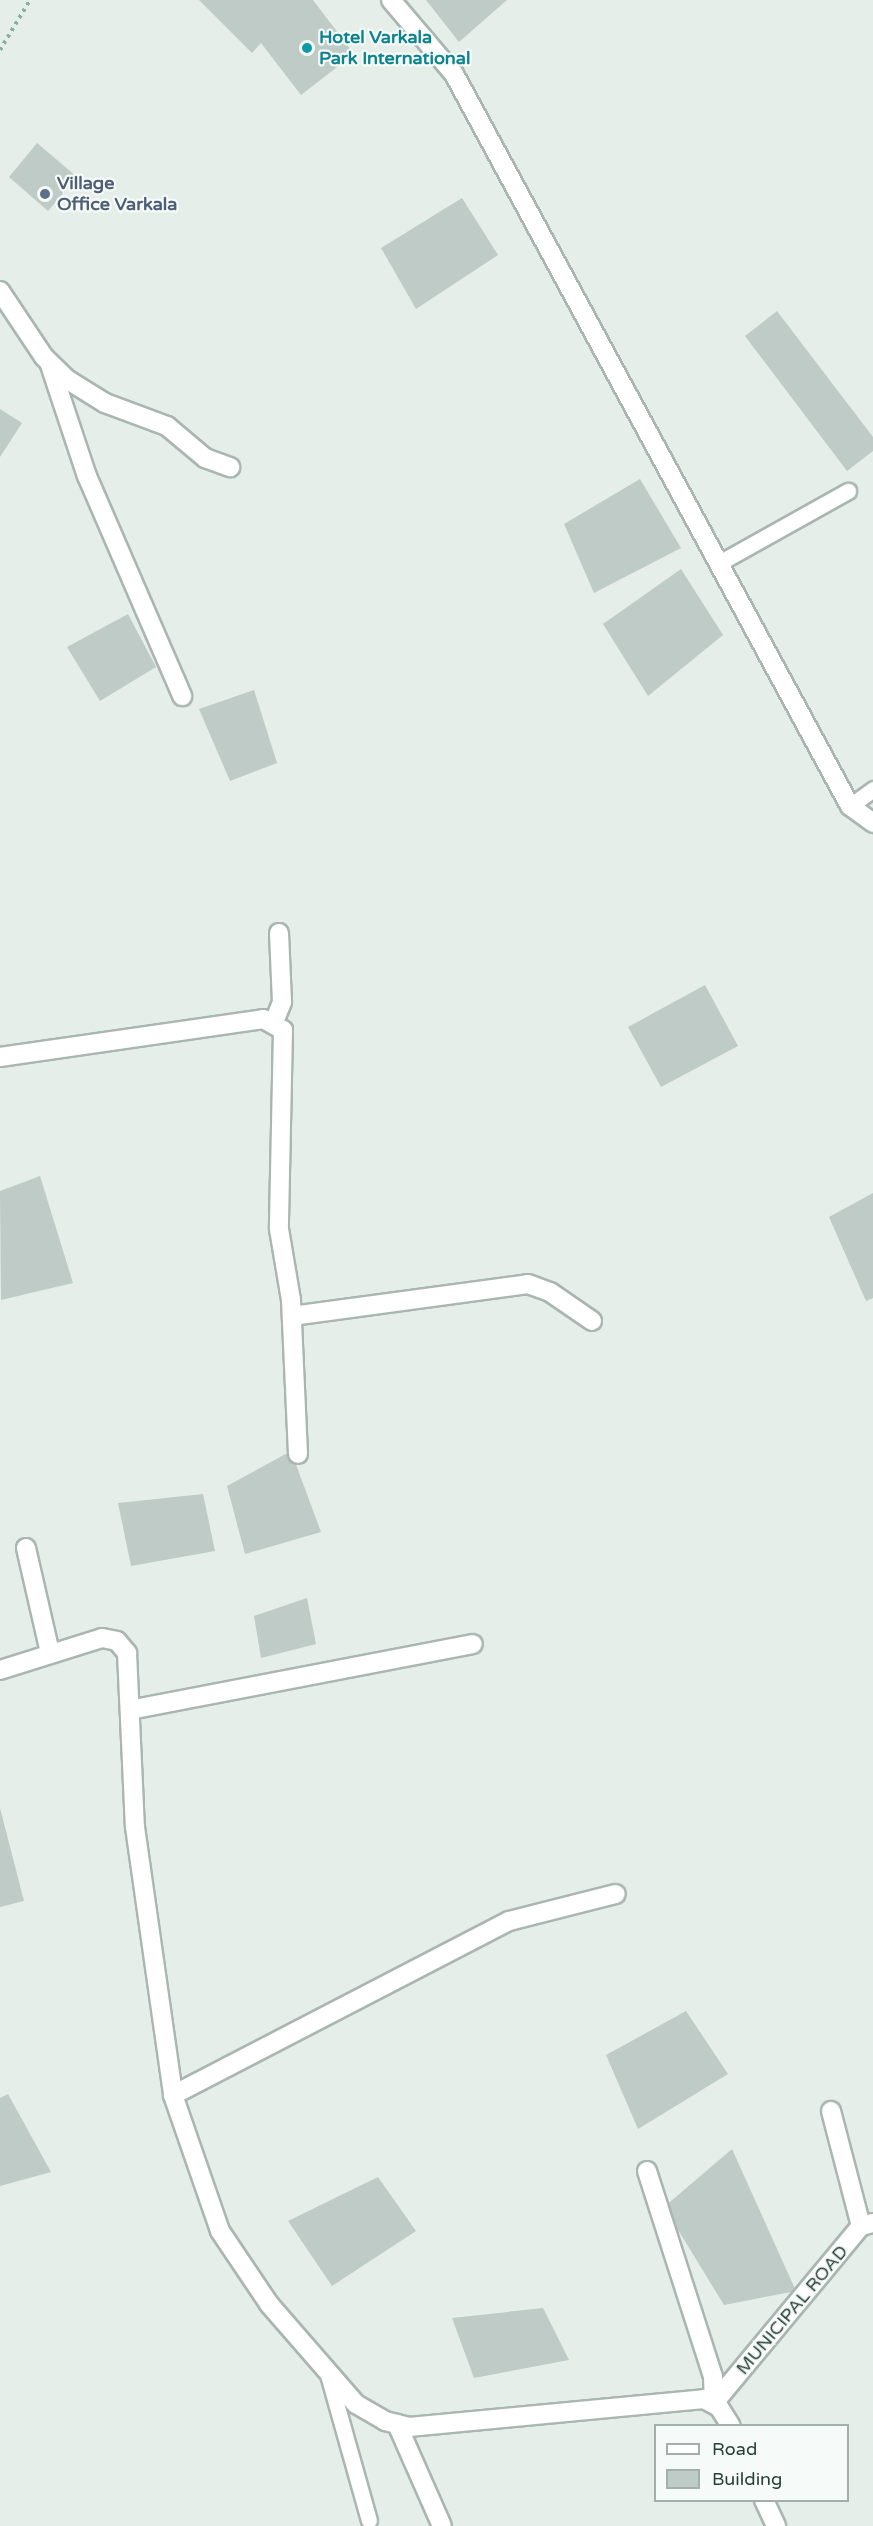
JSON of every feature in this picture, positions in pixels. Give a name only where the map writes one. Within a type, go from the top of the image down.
[{"type":"street","points":[[391,0],[454,74],[850,806],[873,823]]},
{"type":"street","points":[[0,291],[49,363],[81,390],[167,426],[205,458],[230,467]]},
{"type":"street","points":[[49,363],[87,476],[182,696]]},
{"type":"street","points":[[274,1022],[282,1002],[279,933]]},
{"type":"street","points":[[0,1057],[133,1034],[274,1022]]},
{"type":"street","points":[[274,1022],[284,1033],[279,1229],[292,1316],[298,1454]]},
{"type":"street","points":[[292,1316],[528,1284],[550,1292],[592,1322]]},
{"type":"street","points":[[26,1548],[50,1653]]},
{"type":"street","points":[[0,1670],[102,1638],[117,1641],[128,1659],[135,1827],[173,2095],[220,2231],[269,2304],[366,2412],[397,2424],[515,2419],[692,2399],[714,2403]]},
{"type":"street","points":[[130,1710],[473,1644]]},
{"type":"street","points":[[173,2095],[509,1921],[616,1894]]},
{"type":"street","points":[[831,2110],[867,2224]]},
{"type":"street","points":[[647,2171],[713,2376],[714,2403],[730,2424]]},
{"type":"street","name":"MUNICIPAL ROAD","points":[[714,2403],[867,2224]]},
{"type":"street","points":[[397,2424],[442,2526]]},
{"type":"street","points":[[765,2502],[776,2526]]},
{"type":"lane","points":[[719,563],[848,491]]},
{"type":"lane","points":[[850,806],[873,789]]},
{"type":"lane","points":[[326,2368],[369,2520]]},
{"type":"path","points":[[0,50],[30,0]]},
{"type":"building","name":"Hotel Varkala Park International","points":[[199,0],[313,0],[354,54],[301,95],[261,43],[252,53]]},
{"type":"building","points":[[426,0],[507,0],[459,42]]},
{"type":"building","name":"Village Office Varkala","points":[[37,143],[77,177],[48,211],[9,177]]},
{"type":"building","points":[[462,198],[498,255],[416,309],[381,248]]},
{"type":"building","points":[[777,311],[873,437],[873,451],[847,471],[745,336]]},
{"type":"building","points":[[0,409],[22,423],[0,457]]},
{"type":"building","points":[[640,479],[681,548],[594,593],[564,524]]},
{"type":"building","points":[[681,569],[723,635],[648,696],[603,624]]},
{"type":"building","points":[[128,614],[156,667],[100,701],[67,647]]},
{"type":"building","points":[[254,690],[277,763],[230,781],[199,709]]},
{"type":"building","points":[[705,985],[738,1046],[661,1087],[628,1027]]},
{"type":"building","points":[[40,1176],[73,1283],[1,1300],[0,1191]]},
{"type":"building","points":[[873,1193],[873,1298],[866,1301],[829,1217]]},
{"type":"building","points":[[291,1451],[321,1532],[245,1554],[227,1486]]},
{"type":"building","points":[[203,1494],[215,1551],[131,1566],[118,1503]]},
{"type":"building","points":[[307,1598],[316,1644],[261,1658],[254,1616]]},
{"type":"building","points":[[0,1808],[24,1901],[0,1907]]},
{"type":"building","points":[[686,2011],[728,2074],[638,2129],[606,2055]]},
{"type":"building","points":[[8,2094],[51,2172],[0,2186],[0,2098]]},
{"type":"building","points":[[732,2149],[796,2291],[724,2305],[664,2207]]},
{"type":"building","points":[[378,2177],[416,2231],[332,2286],[288,2221]]},
{"type":"building","points":[[543,2308],[569,2360],[474,2378],[452,2318]]},
{"type":"place","name":"Hotel Varkala Park International","points":[[307,48]]},
{"type":"place","name":"Village Office Varkala","points":[[45,194]]}]
